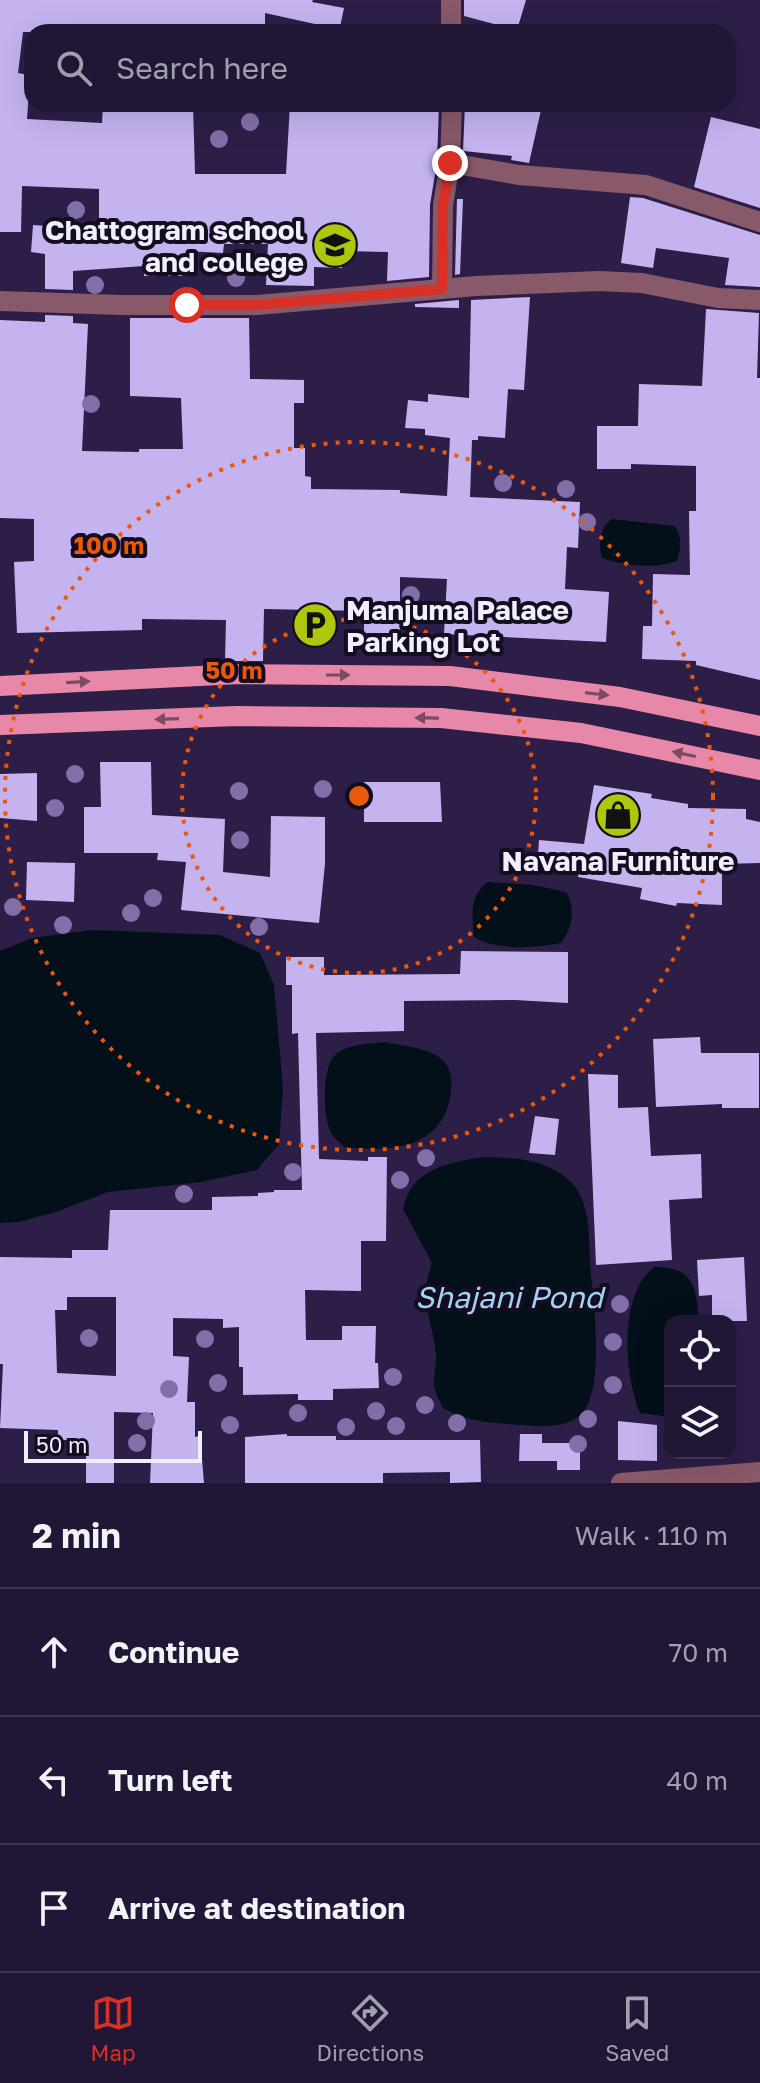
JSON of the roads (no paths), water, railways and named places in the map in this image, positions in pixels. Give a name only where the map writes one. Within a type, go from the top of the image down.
[{"type":"main road","points":[[0,686],[239,674],[450,676],[620,697],[760,726]]},
{"type":"main road","points":[[0,725],[237,716],[441,718],[581,733],[760,770]]},
{"type":"street","points":[[451,0],[451,24]]},
{"type":"street","points":[[442,289],[443,205],[450,163],[452,112]]},
{"type":"street","points":[[450,163],[519,175],[646,185],[760,222]]},
{"type":"street","points":[[0,301],[257,305],[442,289],[599,281],[642,283],[718,298],[760,300]]},
{"type":"street","points":[[621,1483],[760,1472]]},
{"type":"water","points":[[612,519],[675,526],[680,543],[677,561],[640,566],[602,558],[601,536],[604,526]]},
{"type":"water","points":[[488,882],[533,885],[566,892],[571,905],[571,918],[561,943],[505,946],[474,937],[475,899]]},
{"type":"water","points":[[92,930],[220,935],[260,953],[274,985],[283,1088],[279,1144],[257,1170],[201,1182],[108,1192],[56,1212],[18,1222],[0,1223],[0,951],[32,938]]},
{"type":"water","points":[[385,1042],[427,1051],[443,1060],[452,1081],[447,1110],[438,1125],[413,1143],[380,1149],[344,1147],[331,1133],[326,1116],[326,1080],[331,1060],[347,1048]]},
{"type":"water","name":"Shajani Pond","points":[[486,1157],[542,1164],[571,1182],[583,1202],[588,1226],[594,1307],[595,1371],[587,1406],[572,1421],[534,1426],[471,1419],[443,1408],[435,1391],[436,1354],[426,1299],[432,1263],[403,1209],[410,1190],[424,1175],[455,1162]]},
{"type":"water","points":[[654,1267],[685,1275],[694,1289],[698,1309],[698,1315],[664,1315],[664,1416],[640,1413],[630,1379],[630,1316],[634,1296],[642,1280]]},
{"type":"place","name":"Chattogram school and college","points":[[335,245]]},
{"type":"place","name":"Manjuma Palace Parking Lot","points":[[315,625]]},
{"type":"place","name":"Navana Furniture","points":[[618,815]]}]
